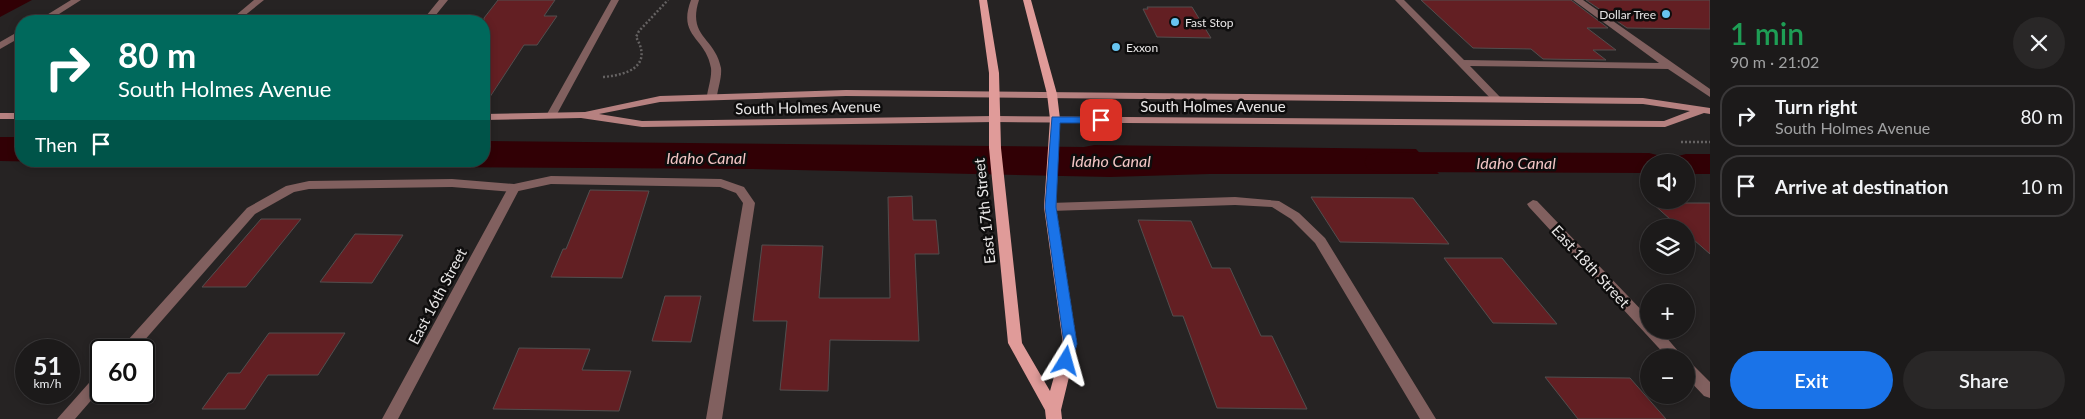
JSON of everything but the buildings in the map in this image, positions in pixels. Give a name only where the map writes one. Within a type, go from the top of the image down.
[{"type":"main road","name":"East 17th Street","points":[[983,0],[995,94],[996,148],[1015,343],[1053,415]]},
{"type":"main road","name":"East 17th Street","points":[[1027,0],[1052,94],[1055,120],[1050,207],[1070,344],[1053,415]]},
{"type":"main road","name":"South Holmes Avenue","points":[[581,115],[645,101],[712,96],[846,93],[1643,101],[1706,111]]},
{"type":"main road","name":"South Holmes Avenue","points":[[490,117],[552,114],[581,115],[642,124],[995,119],[1665,124],[1706,111]]},
{"type":"main road","points":[[0,116],[15,116]]},
{"type":"street","points":[[52,15],[77,0]]},
{"type":"street","points":[[241,15],[260,0]]},
{"type":"street","points":[[431,15],[444,0]]},
{"type":"street","points":[[552,114],[615,0]]},
{"type":"street","points":[[695,0],[690,14],[692,26],[712,56],[716,70],[712,96]]},
{"type":"street","points":[[1399,0],[1497,99]]},
{"type":"street","points":[[1577,0],[1710,94]]},
{"type":"street","points":[[0,46],[15,37]]},
{"type":"street","points":[[1461,63],[1672,66]]},
{"type":"street","points":[[137,339],[251,211],[290,189],[309,185],[452,183],[514,188],[550,180],[721,183],[740,190],[749,203],[714,419]]},
{"type":"street","name":"East 16th Street","points":[[390,419],[514,188]]},
{"type":"street","points":[[1050,207],[1235,201],[1275,204],[1295,216],[1320,241],[1428,419]]},
{"type":"street","name":"East 18th Street","points":[[1532,204],[1640,318]]},
{"type":"street","name":"East 18th Street","points":[[1659,339],[1669,349]]},
{"type":"street","points":[[1695,376],[1710,392]]},
{"type":"street","points":[[66,419],[90,392]]},
{"type":"path","points":[[603,77],[627,72],[638,65],[642,56],[642,46],[636,38],[638,31],[668,0]]},
{"type":"water","points":[[0,0],[32,0],[0,17]]},
{"type":"water","name":"Idaho Canal","points":[[0,137],[15,137],[15,161],[0,161]]},
{"type":"water","name":"Idaho Canal","points":[[490,141],[1084,147],[1094,145],[1416,149],[1439,174],[1210,174],[1110,177],[753,169],[427,167],[490,167]]},
{"type":"waterway","name":"Idaho Canal","points":[[1380,162],[1640,163]]},
{"type":"waterway","name":"Idaho Canal","points":[[1695,164],[1710,164]]},
{"type":"place","name":"Dollar Tree","points":[[1666,14]]},
{"type":"place","name":"Fast Stop","points":[[1175,22]]},
{"type":"place","name":"Exxon","points":[[1116,47]]},
{"type":"route","points":[[1066,361],[1070,344],[1050,207],[1055,120],[1101,120]]}]
